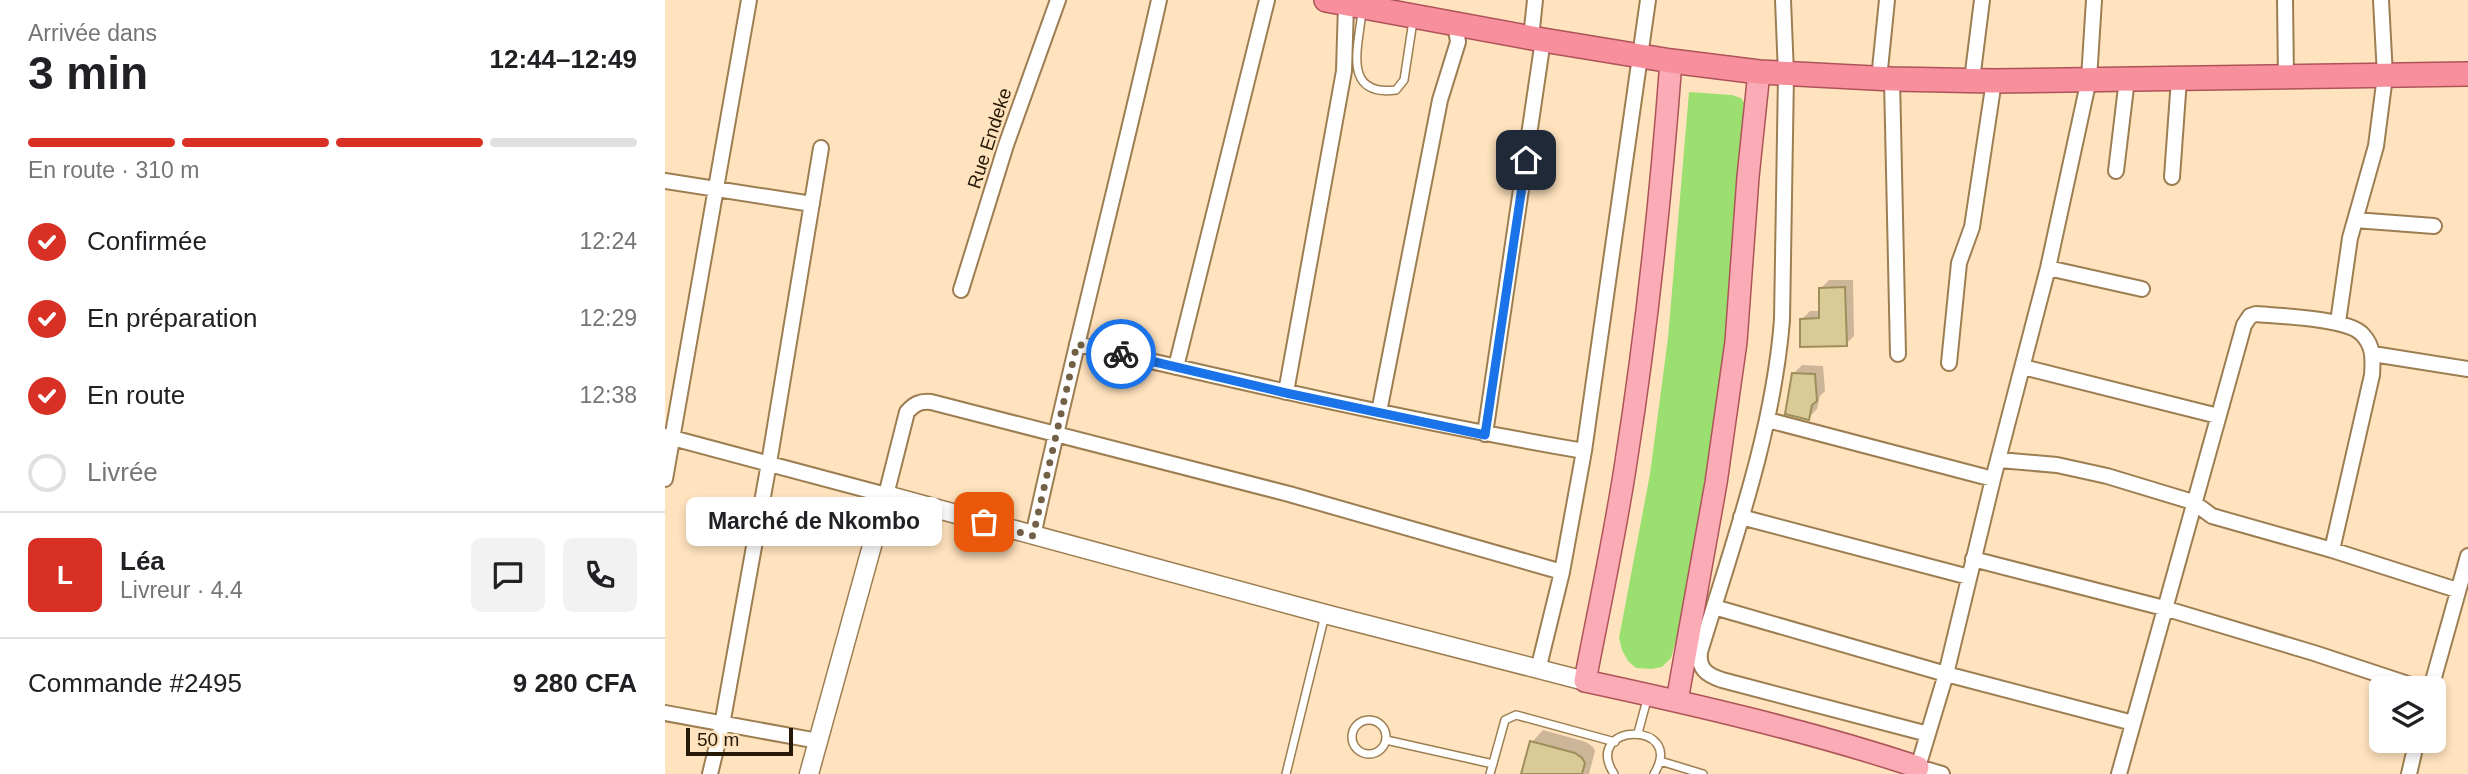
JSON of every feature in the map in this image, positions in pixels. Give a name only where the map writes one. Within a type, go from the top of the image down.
[{"type":"highway","points":[[1345,4],[1409,11],[1537,39],[1671,61],[1786,74],[1983,80],[2468,74]]},
{"type":"main road","points":[[1671,61],[1662,175],[1626,464],[1585,681],[1818,736],[1917,771]]},
{"type":"main road","points":[[1677,701],[1716,483],[1736,342],[1759,72]]},
{"type":"street","points":[[665,479],[668,437],[749,0]]},
{"type":"street","name":"Rue Endeke","points":[[961,290],[1006,145],[1058,0]]},
{"type":"street","points":[[1033,536],[1055,433],[1124,155],[1159,0]]},
{"type":"street","points":[[1176,367],[1267,0]]},
{"type":"street","points":[[1485,435],[1537,39],[1535,0]]},
{"type":"street","points":[[1538,670],[1562,572],[1584,451],[1648,0]]},
{"type":"street","points":[[1783,0],[1786,74],[1780,350],[1768,420],[1699,658],[1702,668],[1712,677],[1928,734]]},
{"type":"street","points":[[1887,0],[1886,79],[1899,354]]},
{"type":"street","points":[[1949,363],[1959,263],[1972,227],[1983,80],[1982,0]]},
{"type":"street","points":[[1942,774],[1917,771],[1946,674],[2048,268],[2089,79],[2094,0]]},
{"type":"street","points":[[2285,0],[2286,78]]},
{"type":"street","points":[[2338,322],[2350,238],[2376,146],[2385,76],[2381,0]]},
{"type":"street","points":[[1286,393],[1344,71],[1345,4]]},
{"type":"street","points":[[1378,412],[1440,100],[1458,41],[1455,23]]},
{"type":"street","points":[[2116,171],[2127,79]]},
{"type":"street","points":[[2172,177],[2179,79]]},
{"type":"street","points":[[710,774],[722,725],[769,463],[821,148]]},
{"type":"street","points":[[665,181],[812,204]]},
{"type":"street","points":[[2355,220],[2434,226]]},
{"type":"street","points":[[2048,268],[2142,289]]},
{"type":"street","points":[[2119,774],[2244,325],[2256,314],[2338,322],[2362,334],[2373,354],[2372,375],[2332,550]]},
{"type":"street","points":[[1077,344],[1286,393],[1485,435],[1584,451]]},
{"type":"street","points":[[2373,354],[2468,369]]},
{"type":"street","points":[[2023,367],[2218,416]]},
{"type":"street","points":[[809,774],[904,422],[913,405],[922,401],[1289,494],[1562,572]]},
{"type":"street","points":[[1768,420],[1993,479]]},
{"type":"street","points":[[668,437],[1325,614],[1585,681]]},
{"type":"street","points":[[1999,460],[2057,465],[2107,476],[2193,502],[2213,516],[2457,590]]},
{"type":"street","points":[[1741,517],[1969,577]]},
{"type":"street","points":[[2434,676],[2468,556]]},
{"type":"street","points":[[1973,559],[2164,608],[2382,676]]},
{"type":"street","points":[[1714,607],[1946,674],[2133,723]]},
{"type":"street","points":[[665,713],[818,741]]},
{"type":"street","points":[[2409,774],[2414,753]]},
{"type":"lane","points":[[1345,4],[1358,77],[1367,86],[1387,91],[1396,90],[1404,80],[1409,11]]},
{"type":"lane","points":[[1286,774],[1325,614]]},
{"type":"lane","points":[[1638,733],[1648,694]]},
{"type":"lane","points":[[1490,774],[1505,720],[1516,715],[1615,742]]},
{"type":"lane","points":[[1374,720],[1385,730],[1386,740],[1378,752],[1364,754],[1356,748],[1352,734],[1360,722],[1374,720]]},
{"type":"lane","points":[[1614,774],[1609,755],[1615,742],[1625,734],[1638,733],[1646,735],[1657,746],[1660,761],[1654,774]]},
{"type":"lane","points":[[1386,740],[1493,764]]},
{"type":"lane","points":[[1660,761],[1703,774]]},
{"type":"green space","points":[[1689,92],[1732,95],[1741,98],[1745,104],[1727,334],[1679,630],[1671,658],[1662,667],[1636,668],[1628,661],[1619,638],[1650,474],[1668,338]]},
{"type":"building","points":[[1845,287],[1847,346],[1800,347],[1800,319],[1819,318],[1819,288]]},
{"type":"building","points":[[1792,373],[1815,374],[1817,401],[1812,405],[1809,420],[1785,414]]},
{"type":"building","points":[[1530,741],[1575,753],[1585,763],[1582,774],[1521,774]]},
{"type":"way so far","points":[[984,522],[1033,536],[1077,344],[1121,354]]},
{"type":"place","name":"Marché de Nkombo","points":[[984,522]]},
{"type":"route","points":[[1121,354],[1286,393],[1485,435],[1526,160]]}]
